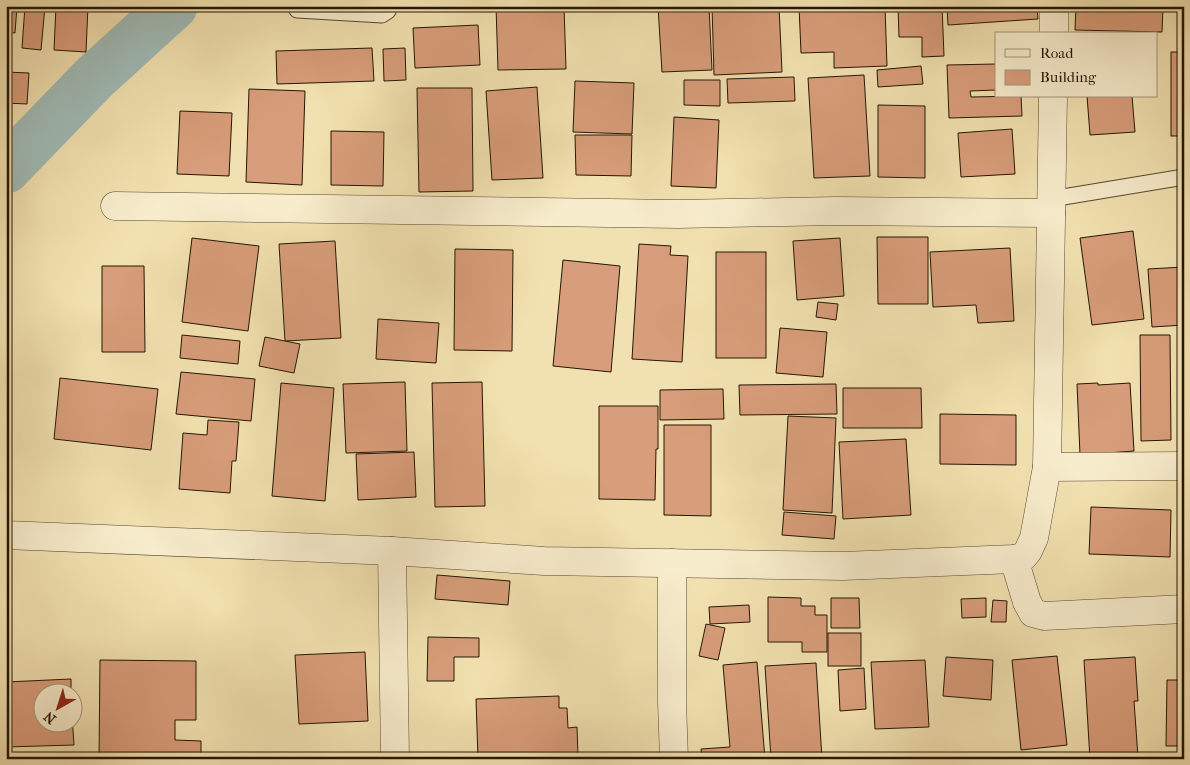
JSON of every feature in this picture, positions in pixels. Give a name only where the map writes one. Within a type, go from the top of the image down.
[{"type":"street","points":[[1054,6],[1054,32]]},
{"type":"street","points":[[6,535],[392,551],[544,560],[672,563],[843,566],[1014,559],[1023,557],[1034,538],[1046,467],[1053,98]]},
{"type":"street","points":[[115,206],[668,214],[1051,206]]},
{"type":"street","points":[[1046,467],[1184,466]]},
{"type":"street","points":[[392,551],[395,759]]},
{"type":"street","points":[[1014,559],[1027,602],[1033,612],[1044,616],[1184,609]]},
{"type":"street","points":[[672,563],[674,759]]},
{"type":"lane","points":[[295,6],[297,10],[382,15],[388,11],[390,6]]},
{"type":"lane","points":[[1051,206],[1184,177]]},
{"type":"building","points":[[6,6],[17,6],[15,33],[6,32]]},
{"type":"building","points":[[25,6],[45,6],[41,50],[22,48]]},
{"type":"building","points":[[56,6],[88,6],[86,52],[54,50]]},
{"type":"building","points":[[496,6],[564,6],[566,69],[498,70]]},
{"type":"building","points":[[658,6],[709,6],[712,70],[662,72]]},
{"type":"building","points":[[712,6],[779,6],[782,72],[714,75]]},
{"type":"building","points":[[799,6],[885,6],[887,66],[834,68],[834,52],[801,53]]},
{"type":"building","points":[[898,6],[942,6],[944,56],[922,57],[922,37],[899,37]]},
{"type":"building","points":[[947,6],[1037,6],[1038,19],[948,25]]},
{"type":"building","points":[[1076,6],[1163,6],[1162,32],[1075,30]]},
{"type":"building","points":[[478,25],[480,65],[415,68],[413,28]]},
{"type":"building","points":[[372,48],[374,81],[277,84],[276,51]]},
{"type":"building","points":[[405,48],[406,80],[384,81],[383,49]]},
{"type":"building","points":[[1171,52],[1184,52],[1184,136],[1171,136]]},
{"type":"building","points":[[995,64],[995,90],[970,91],[971,97],[1021,98],[1022,116],[949,118],[947,65]]},
{"type":"building","points":[[921,66],[923,84],[878,87],[877,70]]},
{"type":"building","points":[[6,72],[29,73],[27,104],[6,103]]},
{"type":"building","points":[[864,75],[870,176],[814,178],[808,78]]},
{"type":"building","points":[[794,77],[795,101],[728,103],[727,79]]},
{"type":"building","points":[[684,80],[720,80],[720,106],[684,105]]},
{"type":"building","points":[[575,81],[634,83],[632,134],[573,132]]},
{"type":"building","points":[[537,87],[543,178],[492,180],[486,91]]},
{"type":"building","points":[[417,88],[472,88],[473,191],[419,192]]},
{"type":"building","points":[[249,89],[305,91],[302,185],[246,182]]},
{"type":"building","points":[[1087,98],[1132,98],[1135,132],[1090,135]]},
{"type":"building","points":[[878,105],[925,106],[925,178],[878,177]]},
{"type":"building","points":[[180,111],[232,113],[229,176],[177,174]]},
{"type":"building","points":[[674,117],[719,120],[716,188],[671,186]]},
{"type":"building","points":[[1012,129],[1015,174],[961,177],[958,133]]},
{"type":"building","points":[[331,131],[384,132],[383,186],[331,185]]},
{"type":"building","points":[[575,135],[632,135],[631,176],[576,175]]},
{"type":"building","points":[[1133,231],[1144,319],[1092,325],[1080,238]]},
{"type":"building","points":[[877,237],[928,237],[928,304],[878,304]]},
{"type":"building","points":[[192,238],[259,246],[248,331],[182,322]]},
{"type":"building","points":[[840,238],[844,296],[797,300],[793,241]]},
{"type":"building","points":[[335,241],[341,338],[285,341],[279,244]]},
{"type":"building","points":[[639,244],[671,246],[670,255],[688,256],[682,362],[632,359]]},
{"type":"building","points":[[1010,248],[1014,321],[978,323],[976,305],[933,307],[930,252]]},
{"type":"building","points":[[455,249],[513,250],[512,351],[454,350]]},
{"type":"building","points":[[716,252],[766,252],[766,358],[716,358]]},
{"type":"building","points":[[563,260],[620,266],[611,372],[553,366]]},
{"type":"building","points":[[102,266],[144,266],[145,352],[102,352]]},
{"type":"building","points":[[1184,267],[1184,325],[1152,327],[1148,269]]},
{"type":"building","points":[[818,302],[838,304],[836,320],[816,317]]},
{"type":"building","points":[[378,319],[439,323],[436,363],[376,359]]},
{"type":"building","points":[[780,328],[827,332],[823,377],[776,373]]},
{"type":"building","points":[[182,335],[240,341],[238,364],[180,358]]},
{"type":"building","points":[[1140,335],[1170,335],[1171,440],[1141,441]]},
{"type":"building","points":[[265,337],[300,344],[294,373],[259,366]]},
{"type":"building","points":[[181,372],[255,379],[251,421],[176,414]]},
{"type":"building","points":[[60,378],[158,389],[151,450],[54,439]]},
{"type":"building","points":[[405,382],[407,451],[346,453],[343,384]]},
{"type":"building","points":[[482,382],[485,506],[435,507],[432,383]]},
{"type":"building","points":[[281,383],[334,388],[325,501],[272,496]]},
{"type":"building","points":[[1098,383],[1098,385],[1130,383],[1134,451],[1080,455],[1077,384]]},
{"type":"building","points":[[836,384],[837,414],[740,415],[739,385]]},
{"type":"building","points":[[843,388],[921,388],[922,428],[843,428]]},
{"type":"building","points":[[723,389],[724,419],[660,420],[660,390]]},
{"type":"building","points":[[599,406],[658,406],[655,500],[599,499]]},
{"type":"building","points":[[940,414],[1016,415],[1016,465],[940,464]]},
{"type":"building","points":[[788,416],[836,418],[832,513],[783,510]]},
{"type":"building","points":[[208,420],[239,422],[236,461],[232,461],[230,493],[179,489],[183,433],[207,435]]},
{"type":"building","points":[[664,425],[711,425],[711,516],[664,515]]},
{"type":"building","points":[[906,439],[911,515],[843,519],[839,442]]},
{"type":"building","points":[[414,452],[416,497],[358,500],[356,454]]},
{"type":"building","points":[[1091,507],[1171,510],[1170,557],[1089,554]]},
{"type":"building","points":[[784,512],[836,516],[834,539],[782,535]]},
{"type":"building","points":[[437,575],[510,581],[508,605],[435,599]]},
{"type":"building","points":[[768,597],[801,598],[801,606],[815,606],[815,615],[827,615],[827,652],[802,652],[802,642],[768,642]]},
{"type":"building","points":[[831,598],[859,598],[860,628],[831,628]]},
{"type":"building","points":[[986,598],[986,617],[962,618],[961,599]]},
{"type":"building","points":[[993,600],[1007,601],[1006,622],[991,622]]},
{"type":"building","points":[[749,605],[750,622],[710,624],[709,607]]},
{"type":"building","points":[[706,624],[725,628],[718,660],[699,656]]},
{"type":"building","points":[[828,633],[861,633],[861,666],[828,666]]},
{"type":"building","points":[[428,637],[479,638],[479,657],[454,657],[454,681],[427,681]]},
{"type":"building","points":[[7,639],[9,675],[6,675]]},
{"type":"building","points":[[365,652],[368,721],[299,724],[295,655]]},
{"type":"building","points":[[1057,656],[1067,745],[1021,750],[1012,660]]},
{"type":"building","points":[[946,657],[993,660],[991,700],[943,696]]},
{"type":"building","points":[[1135,657],[1138,701],[1134,701],[1138,757],[1090,759],[1084,660]]},
{"type":"building","points":[[100,660],[196,661],[196,720],[175,720],[175,740],[201,741],[201,759],[99,759]]},
{"type":"building","points":[[925,660],[929,727],[875,729],[871,662]]},
{"type":"building","points":[[757,662],[765,759],[702,759],[701,749],[730,747],[723,665]]},
{"type":"building","points":[[816,663],[822,759],[771,759],[765,666]]},
{"type":"building","points":[[864,668],[866,709],[840,711],[838,670]]},
{"type":"building","points":[[71,679],[71,682],[32,682],[32,732],[73,732],[74,745],[6,747],[6,682]]},
{"type":"building","points":[[1167,680],[1184,680],[1184,746],[1166,746]]},
{"type":"building","points":[[559,696],[559,708],[567,708],[568,728],[577,727],[578,756],[478,759],[476,699]]},
{"type":"waterway","points":[[6,169],[93,79],[173,6]]}]
